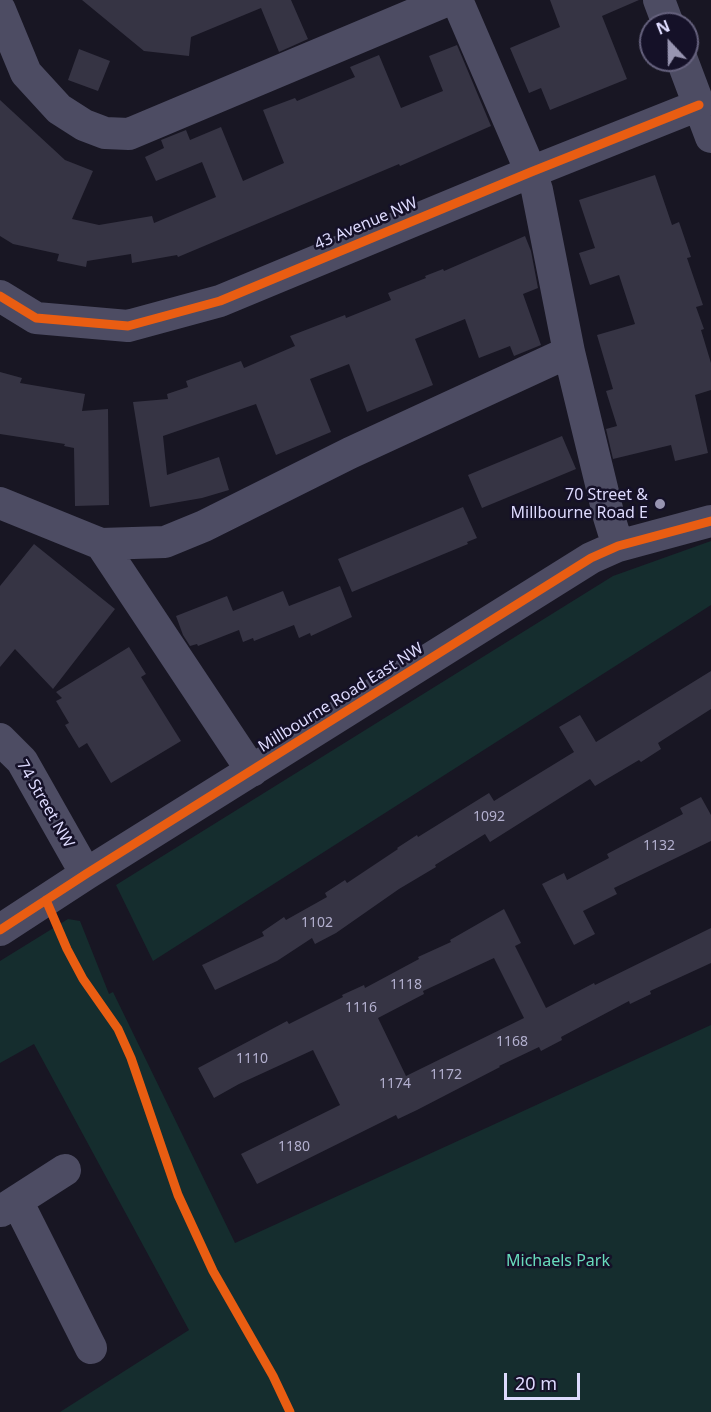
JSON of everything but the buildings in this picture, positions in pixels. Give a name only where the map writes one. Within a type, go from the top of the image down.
[{"type":"street","points":[[0,10],[26,73],[59,109],[84,125],[105,133],[129,134],[448,0]]},
{"type":"street","points":[[457,0],[537,190],[569,352],[618,546]]},
{"type":"street","points":[[687,72],[711,137]]},
{"type":"street","name":"43 Avenue NW","points":[[0,296],[36,318],[128,326],[220,301],[699,105]]},
{"type":"street","points":[[0,503],[101,544],[165,542],[204,526],[350,453],[569,352]]},
{"type":"street","name":"Millbourne Road East NW","points":[[0,930],[591,558],[618,546],[711,521]]},
{"type":"street","points":[[101,544],[252,771]]},
{"type":"street","name":"74 Street NW","points":[[0,739],[22,761],[86,874]]},
{"type":"street","points":[[65,1170],[9,1207],[91,1348]]},
{"type":"green space","points":[[711,541],[711,605],[153,961],[116,885],[613,576]]},
{"type":"green space","name":"Michaels Park","points":[[68,919],[80,921],[109,994],[113,992],[235,1243],[711,1025],[711,1412],[60,1412],[189,1330],[34,1044],[0,1063],[0,961]]},
{"type":"cycle path","points":[[0,296],[36,318],[128,326],[220,301],[699,105]]},
{"type":"cycle path","points":[[0,930],[591,558],[618,546],[711,521]]},
{"type":"cycle path","points":[[46,900],[83,979],[118,1029],[131,1058],[178,1195],[213,1271],[273,1376],[290,1412]]},
{"type":"place","name":"70 Street & Millbourne Road E","points":[[660,504]]}]
